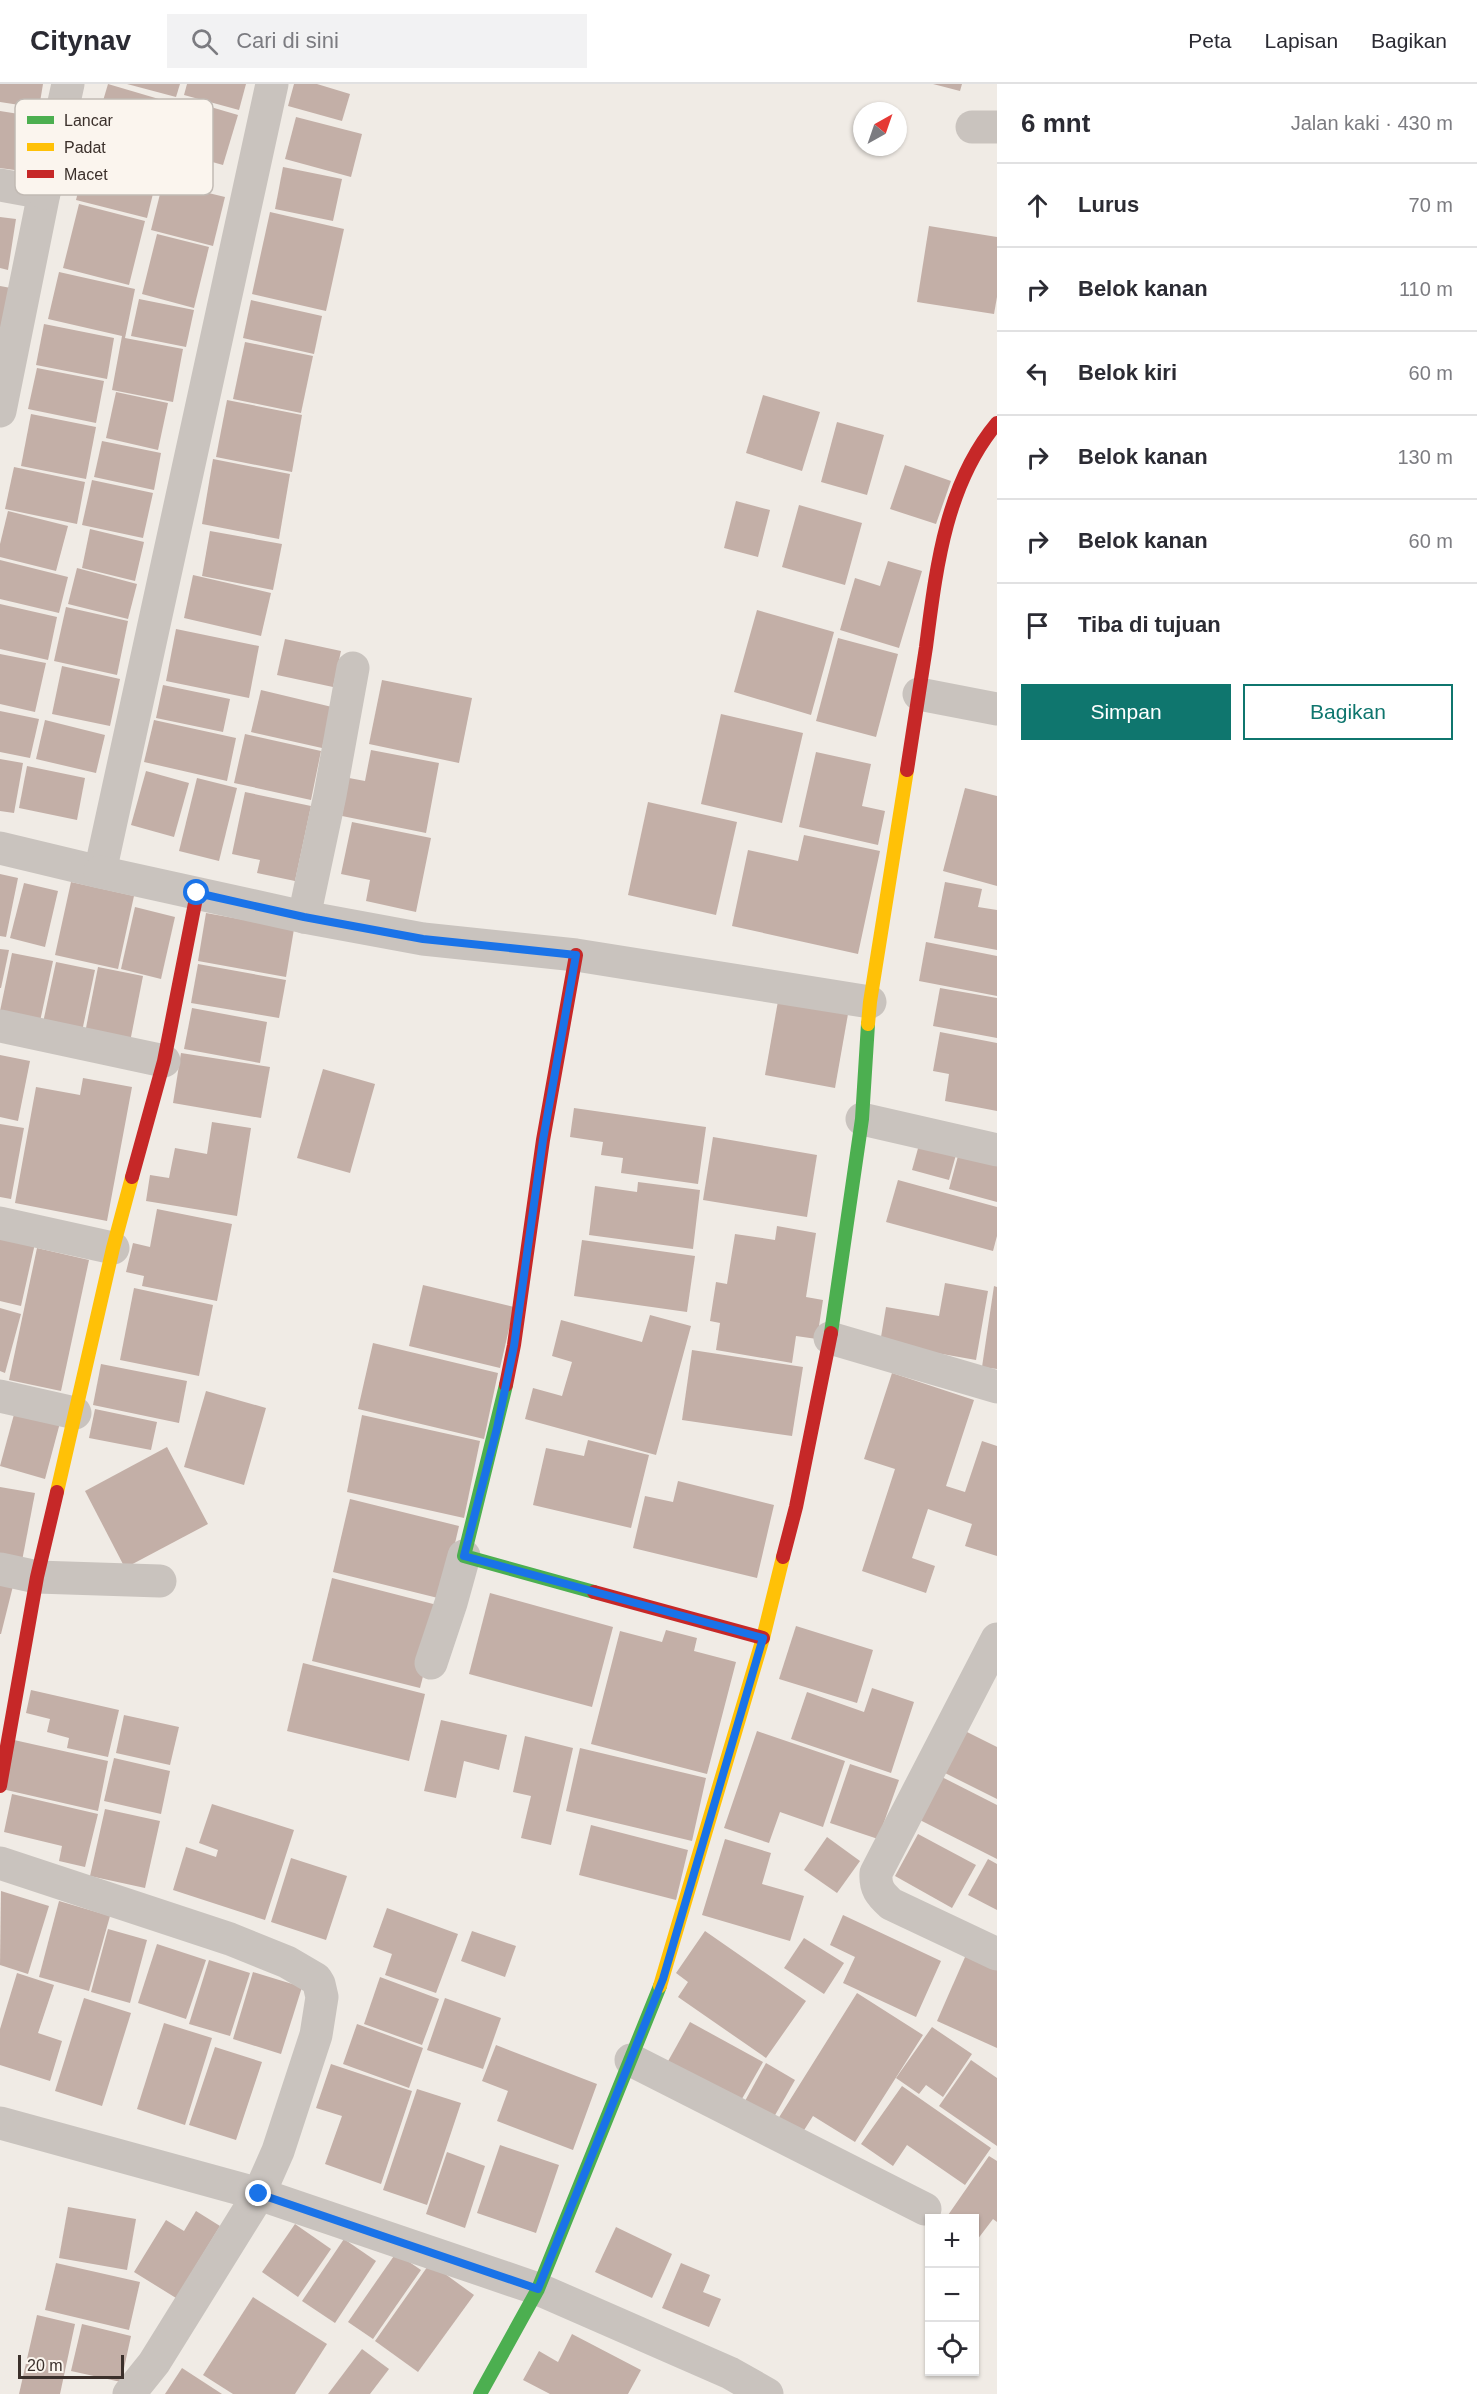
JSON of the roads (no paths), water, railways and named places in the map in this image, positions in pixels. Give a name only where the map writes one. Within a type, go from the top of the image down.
[{"type":"street","points":[[65,99],[68,84]]},
{"type":"street","points":[[100,872],[272,84]]},
{"type":"street","points":[[0,185],[15,188]]},
{"type":"street","points":[[0,411],[44,195]]},
{"type":"street","points":[[480,2394],[538,2289],[663,1979],[763,1638],[796,1507],[830,1338],[862,1119],[870,1002],[942,542],[965,473],[981,442],[997,423]]},
{"type":"street","points":[[304,917],[330,795],[353,668]]},
{"type":"street","points":[[919,694],[997,709]]},
{"type":"street","points":[[0,848],[304,917],[423,939],[576,955],[870,1002]]},
{"type":"street","points":[[0,1786],[37,1577],[113,1248],[164,1061],[197,893]]},
{"type":"street","points":[[431,1663],[464,1556],[497,1428],[514,1346],[543,1140],[576,955]]},
{"type":"street","points":[[0,1026],[164,1061]]},
{"type":"street","points":[[862,1119],[997,1150]]},
{"type":"street","points":[[0,1223],[113,1248]]},
{"type":"street","points":[[830,1338],[997,1387]]},
{"type":"street","points":[[0,1396],[75,1413]]},
{"type":"street","points":[[464,1556],[763,1638]]},
{"type":"street","points":[[0,1569],[37,1577],[160,1581]]},
{"type":"street","points":[[997,1639],[876,1873],[875,1884],[879,1894],[891,1904],[997,1954]]},
{"type":"street","points":[[0,1863],[230,1939],[287,1962],[316,1979],[322,1997],[316,2035],[278,2151],[259,2194],[154,2364],[129,2394]]},
{"type":"street","points":[[631,2061],[924,2209]]},
{"type":"street","points":[[0,2123],[259,2194],[538,2289],[726,2384],[767,2394]]}]
